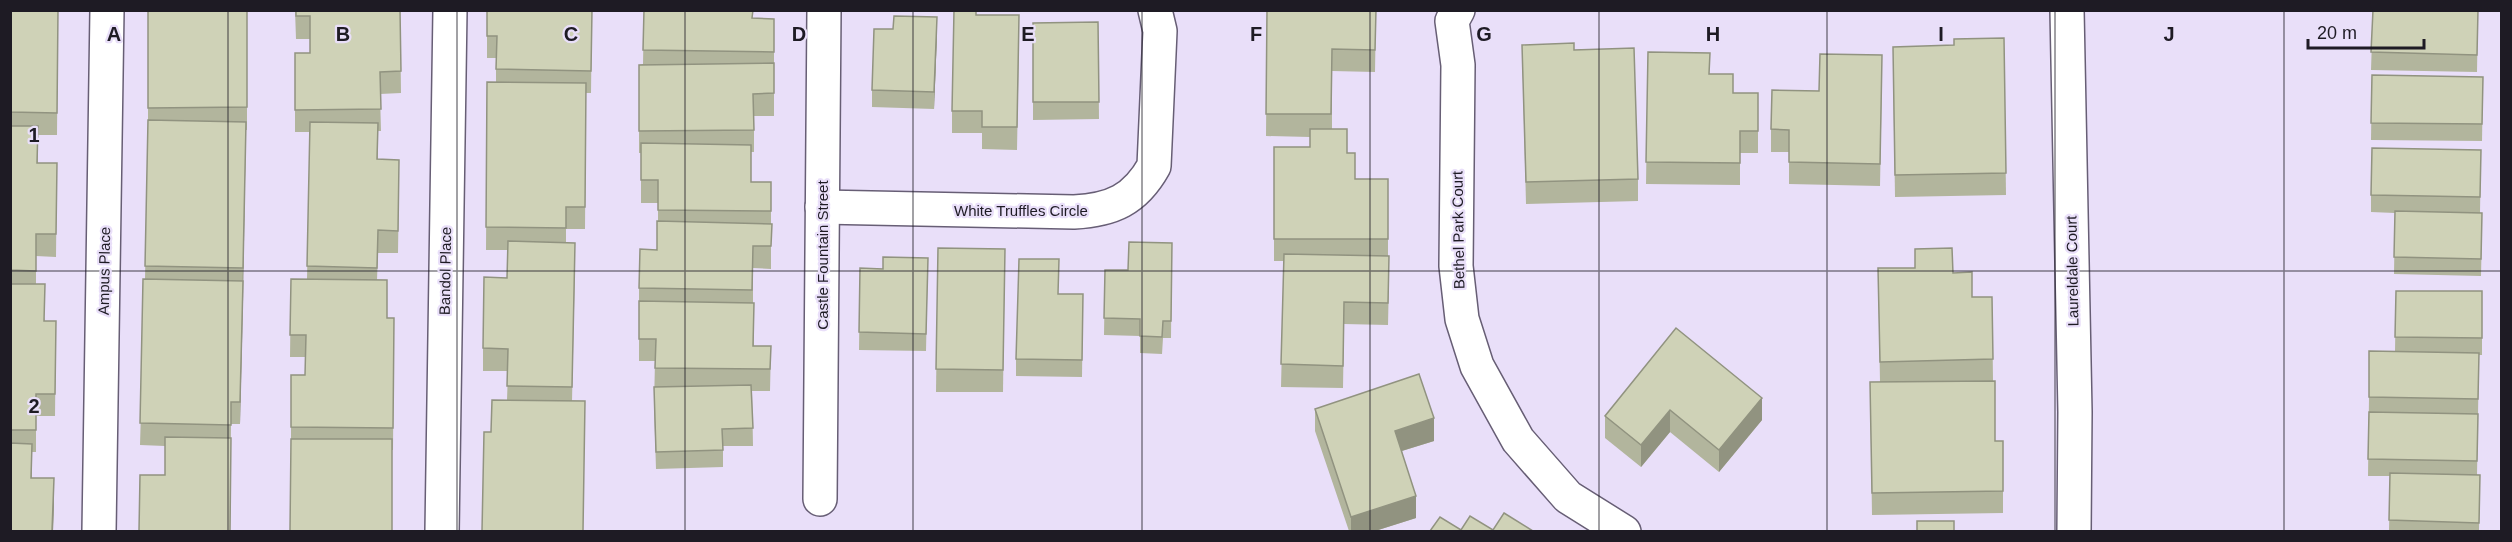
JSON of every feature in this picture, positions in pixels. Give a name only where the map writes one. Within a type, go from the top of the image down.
[{"type":"street","name":"Ampus Place","points":[[99,531],[107,10]]},
{"type":"street","name":"Bandol Place","points":[[442,531],[450,10]]},
{"type":"street","name":"Castle Fountain Street","points":[[820,499],[824,10]]},
{"type":"street","name":"White Truffles Circle","points":[[822,207],[1074,212],[1098,210],[1123,201],[1144,184],[1154,166],[1160,31],[1155,10]]},
{"type":"street","name":"Bethel Park Court","points":[[1458,10],[1452,21],[1458,65],[1456,266],[1462,320],[1477,366],[1518,440],[1568,497],[1624,531]]},
{"type":"street","name":"Laureldale Court","points":[[2067,10],[2074,531]]},
{"type":"building","points":[[10,10],[58,10],[57,113],[10,112]]},
{"type":"building","points":[[148,10],[247,10],[247,107],[148,108]]},
{"type":"building","points":[[296,10],[400,10],[401,71],[380,72],[381,109],[295,110],[295,53],[310,53],[310,16],[296,16]]},
{"type":"building","points":[[487,10],[592,10],[591,71],[496,69],[497,36],[487,36]]},
{"type":"building","points":[[644,10],[753,10],[752,18],[774,19],[774,52],[643,50]]},
{"type":"building","points":[[954,10],[976,10],[976,15],[1019,15],[1017,127],[982,127],[982,111],[952,111]]},
{"type":"building","points":[[1267,10],[1376,10],[1375,50],[1332,49],[1331,114],[1266,114]]},
{"type":"building","points":[[2373,10],[2478,10],[2477,55],[2371,52]]},
{"type":"building","points":[[894,16],[937,17],[934,92],[872,90],[874,29],[893,29]]},
{"type":"building","points":[[1098,22],[1099,102],[1033,102],[1033,23]]},
{"type":"building","points":[[2004,38],[2006,173],[1895,175],[1893,47],[1954,45],[1954,39]]},
{"type":"building","points":[[1574,43],[1574,50],[1634,48],[1638,179],[1526,182],[1522,45]]},
{"type":"building","points":[[1648,52],[1710,53],[1709,74],[1733,74],[1733,93],[1758,93],[1758,131],[1740,131],[1740,163],[1646,162]]},
{"type":"building","points":[[1820,54],[1882,55],[1880,164],[1789,162],[1789,130],[1771,129],[1772,90],[1819,91]]},
{"type":"building","points":[[774,63],[774,93],[753,94],[754,130],[639,131],[639,65]]},
{"type":"building","points":[[2372,75],[2483,77],[2482,124],[2371,123]]},
{"type":"building","points":[[487,82],[586,83],[585,207],[566,207],[566,228],[486,227]]},
{"type":"building","points":[[148,120],[246,122],[243,268],[145,266]]},
{"type":"building","points":[[310,122],[378,123],[377,159],[399,160],[398,231],[378,230],[377,268],[307,266]]},
{"type":"building","points":[[10,126],[38,126],[37,163],[57,163],[56,234],[36,234],[36,271],[10,270]]},
{"type":"building","points":[[1310,129],[1347,129],[1347,153],[1355,153],[1355,179],[1388,179],[1388,239],[1274,239],[1274,147],[1310,147]]},
{"type":"building","points":[[641,143],[751,145],[751,182],[771,182],[771,211],[658,210],[658,180],[641,180]]},
{"type":"building","points":[[2372,148],[2481,150],[2480,197],[2371,195]]},
{"type":"building","points":[[2395,211],[2482,213],[2481,259],[2394,257]]},
{"type":"building","points":[[657,221],[772,224],[771,246],[753,246],[752,290],[639,288],[640,249],[657,250]]},
{"type":"building","points":[[508,241],[575,243],[572,387],[507,386],[508,349],[483,348],[484,277],[507,278]]},
{"type":"building","points":[[1129,242],[1172,243],[1171,321],[1163,321],[1162,337],[1140,336],[1140,319],[1104,318],[1105,270],[1128,270]]},
{"type":"building","points":[[938,248],[1005,249],[1003,370],[936,369]]},
{"type":"building","points":[[1952,248],[1953,273],[1972,272],[1972,297],[1992,297],[1993,359],[1880,362],[1878,268],[1915,268],[1915,249]]},
{"type":"building","points":[[1284,254],[1389,256],[1388,303],[1344,302],[1343,366],[1281,364]]},
{"type":"building","points":[[883,257],[928,258],[926,334],[859,332],[860,268],[883,269]]},
{"type":"building","points":[[1019,259],[1059,259],[1058,294],[1083,294],[1082,360],[1016,359]]},
{"type":"building","points":[[143,279],[243,281],[240,402],[231,402],[231,425],[140,423]]},
{"type":"building","points":[[291,279],[387,280],[387,318],[394,318],[393,428],[291,427],[291,375],[305,375],[306,335],[290,335]]},
{"type":"building","points":[[10,284],[45,284],[44,321],[56,321],[55,394],[36,394],[36,430],[10,430]]},
{"type":"building","points":[[2396,291],[2482,291],[2482,338],[2395,337]]},
{"type":"building","points":[[639,301],[754,303],[753,346],[771,346],[770,369],[655,368],[656,339],[639,339]]},
{"type":"building","points":[[1676,328],[1762,398],[1719,450],[1670,410],[1641,445],[1605,416]]},
{"type":"building","points":[[2369,351],[2479,353],[2478,399],[2369,397]]},
{"type":"building","points":[[1419,374],[1434,418],[1395,431],[1416,496],[1351,517],[1315,409]]},
{"type":"building","points":[[1995,381],[1995,441],[2003,441],[2003,491],[1872,493],[1870,382]]},
{"type":"building","points":[[751,385],[753,428],[722,429],[723,450],[656,452],[654,387]]},
{"type":"building","points":[[492,400],[585,401],[583,531],[482,531],[484,432],[491,432]]},
{"type":"building","points":[[2369,412],[2478,414],[2477,461],[2368,459]]},
{"type":"building","points":[[165,437],[231,438],[230,531],[139,531],[140,475],[165,475]]},
{"type":"building","points":[[291,439],[392,439],[392,531],[290,531]]},
{"type":"building","points":[[10,443],[32,444],[31,478],[54,478],[52,531],[10,531]]},
{"type":"building","points":[[2390,473],[2480,475],[2479,523],[2389,520]]},
{"type":"building","points":[[1504,513],[1533,531],[1430,531],[1440,517],[1461,530],[1470,516],[1493,530]]},
{"type":"building","points":[[1917,521],[1954,521],[1954,531],[1917,531]]}]
